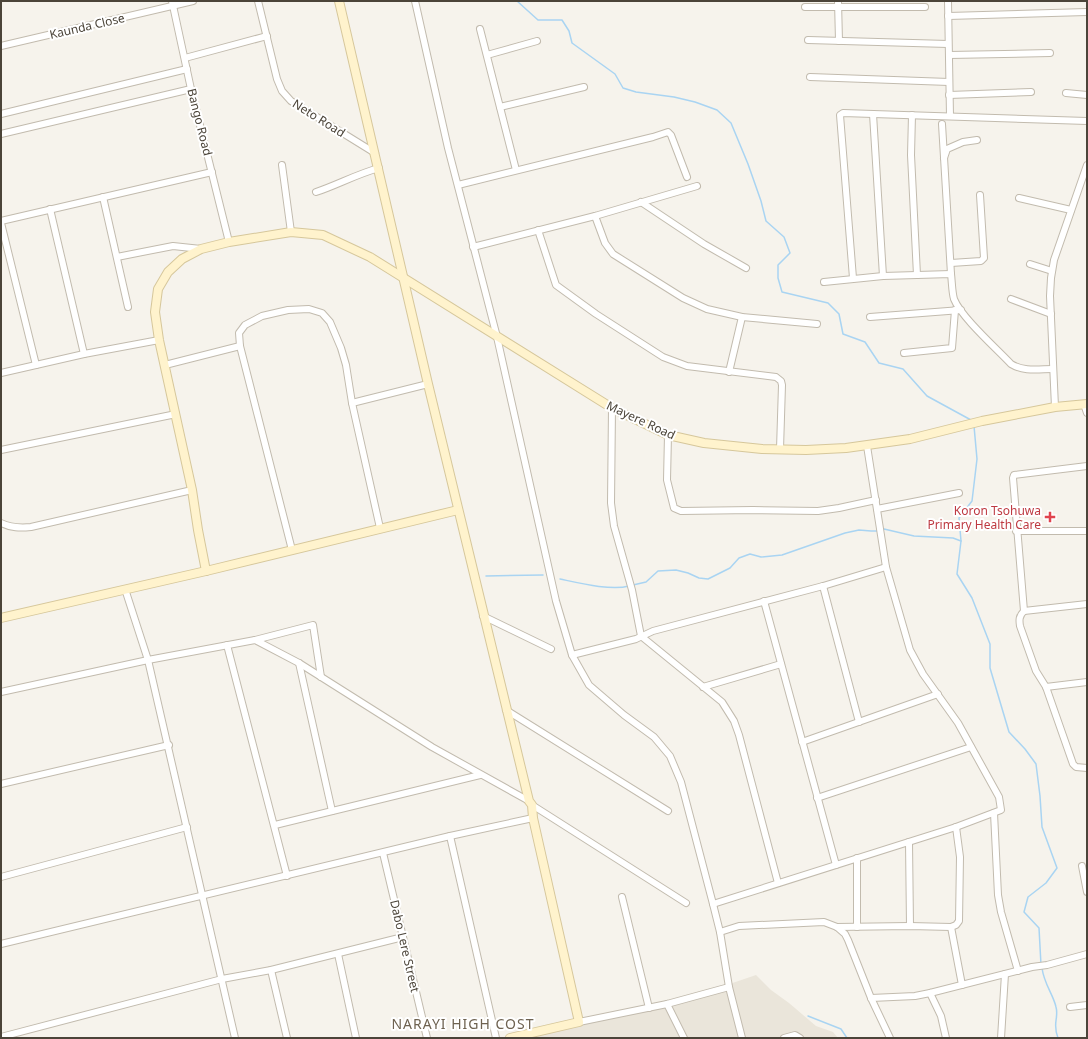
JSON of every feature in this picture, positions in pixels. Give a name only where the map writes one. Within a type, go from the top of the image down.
[{"type":"street","name":"Kaunda Close","points":[[1,46],[172,3],[193,1]]},
{"type":"street","name":"Neto Road","points":[[258,1],[277,79],[282,91],[291,101],[375,153]]},
{"type":"street","points":[[339,1],[458,510],[530,803],[579,1022]]},
{"type":"street","points":[[415,1],[473,247],[498,337],[556,601],[572,655],[589,685],[624,715],[654,737],[670,756],[681,782],[713,904],[720,932],[729,987],[742,1038]]},
{"type":"street","points":[[948,1],[950,116]]},
{"type":"street","name":"Bango Road","points":[[172,3],[191,89],[229,242]]},
{"type":"street","points":[[805,7],[838,4],[925,7]]},
{"type":"street","points":[[838,4],[839,41]]},
{"type":"street","points":[[948,16],[1087,12]]},
{"type":"street","points":[[480,29],[516,170]]},
{"type":"street","points":[[185,58],[267,36]]},
{"type":"street","points":[[808,40],[948,44]]},
{"type":"street","points":[[487,55],[537,41]]},
{"type":"street","points":[[948,55],[1050,53]]},
{"type":"street","points":[[1,114],[187,69]]},
{"type":"street","points":[[810,77],[949,82]]},
{"type":"street","points":[[500,107],[584,87]]},
{"type":"street","points":[[1,134],[191,89]]},
{"type":"street","points":[[949,95],[1031,92]]},
{"type":"street","points":[[1066,94],[1087,95]]},
{"type":"street","points":[[853,278],[840,114],[1087,121]]},
{"type":"street","points":[[873,114],[883,276]]},
{"type":"street","points":[[912,115],[912,155],[917,274]]},
{"type":"street","points":[[904,353],[952,348],[958,310],[951,274],[942,124]]},
{"type":"street","points":[[458,185],[668,132],[687,177]]},
{"type":"street","points":[[943,159],[947,149],[963,142],[977,140]]},
{"type":"street","points":[[282,165],[291,232]]},
{"type":"street","points":[[1055,407],[1050,296],[1052,271],[1087,165]]},
{"type":"street","points":[[316,192],[363,172],[379,168]]},
{"type":"street","points":[[36,365],[1,222],[50,209],[212,172]]},
{"type":"street","points":[[473,247],[595,216],[697,186]]},
{"type":"street","points":[[951,263],[981,261],[984,258],[980,195]]},
{"type":"street","points":[[103,197],[128,307]]},
{"type":"street","points":[[1019,198],[1071,210]]},
{"type":"street","points":[[641,202],[654,213],[746,268]]},
{"type":"street","points":[[50,209],[84,354]]},
{"type":"street","points":[[595,216],[605,243],[613,254],[682,298],[707,309],[742,317],[817,324]]},
{"type":"street","points":[[538,230],[556,285],[596,314],[663,357],[687,366],[776,378],[781,381],[780,449]]},
{"type":"street","name":"Mayere Road","points":[[206,571],[192,490],[155,312],[158,289],[168,272],[182,259],[201,249],[229,242],[291,232],[323,236],[370,257],[612,408],[668,435],[704,443],[762,449],[846,448],[867,446],[910,439],[971,423],[1055,407],[1086,404]]},
{"type":"street","points":[[117,257],[173,246],[201,249]]},
{"type":"street","points":[[1030,264],[1052,271]]},
{"type":"street","points":[[824,282],[883,276],[951,274]]},
{"type":"street","points":[[1011,299],[1051,314]]},
{"type":"street","points":[[292,550],[240,346],[239,333],[244,325],[262,316],[288,310],[309,309],[322,313],[330,322],[341,348],[346,365],[352,403],[380,528]]},
{"type":"street","points":[[870,317],[958,310],[1011,364],[1017,368],[1024,370],[1053,369]]},
{"type":"street","points":[[729,372],[742,317]]},
{"type":"street","points":[[1,373],[84,354],[160,340]]},
{"type":"street","points":[[165,365],[240,346]]},
{"type":"street","points":[[352,403],[428,384]]},
{"type":"street","points":[[1086,404],[1087,413]]},
{"type":"street","points":[[612,408],[611,503],[614,526],[632,590],[641,636],[722,702],[734,721],[778,884]]},
{"type":"street","points":[[1,450],[176,414]]},
{"type":"street","points":[[668,435],[667,480],[674,508],[681,512],[753,510],[818,511],[876,500]]},
{"type":"street","points":[[713,904],[956,827],[1001,810],[999,797],[958,723],[922,674],[910,650],[886,567],[867,446]]},
{"type":"street","points":[[1087,466],[1014,475],[1013,478],[1016,532],[1024,611],[1019,620],[1020,626],[1036,671],[1046,687],[1073,764],[1076,767],[1087,768]]},
{"type":"street","points":[[1,523],[18,528],[31,527],[192,490]]},
{"type":"street","points":[[877,509],[959,493]]},
{"type":"street","points":[[1,618],[206,571],[458,510]]},
{"type":"street","points":[[1016,532],[1087,531]]},
{"type":"street","points":[[572,655],[641,636],[653,631],[823,586],[886,567]]},
{"type":"street","points":[[823,586],[859,722]]},
{"type":"street","points":[[125,589],[148,660],[169,745],[235,1038]]},
{"type":"street","points":[[764,601],[836,865]]},
{"type":"street","points":[[1024,611],[1087,604]]},
{"type":"street","points":[[484,616],[551,649]]},
{"type":"street","points":[[1,692],[148,660],[254,640],[313,625],[321,677]]},
{"type":"street","points":[[254,640],[299,663],[432,747],[530,803],[686,903]]},
{"type":"street","points":[[227,645],[275,824],[287,876]]},
{"type":"street","points":[[299,663],[332,811]]},
{"type":"street","points":[[703,687],[781,664]]},
{"type":"street","points":[[1046,687],[1087,682]]},
{"type":"street","points":[[802,742],[938,694]]},
{"type":"street","points":[[506,710],[668,811]]},
{"type":"street","points":[[1,784],[169,745]]},
{"type":"street","points":[[817,798],[971,747]]},
{"type":"street","points":[[275,824],[480,775]]},
{"type":"street","points":[[994,813],[1000,906],[1018,971]]},
{"type":"street","points":[[1,944],[450,836],[533,818]]},
{"type":"street","points":[[1,877],[187,827]]},
{"type":"street","points":[[837,927],[951,927],[956,925],[959,921],[960,857],[956,827]]},
{"type":"street","points":[[450,836],[496,1038]]},
{"type":"street","points":[[909,842],[910,926]]},
{"type":"street","name":"Dabo Lere Street","points":[[384,853],[427,1038]]},
{"type":"street","points":[[845,934],[854,927],[857,858]]},
{"type":"street","points":[[1082,866],[1087,892]]},
{"type":"street","points":[[622,897],[649,1008]]},
{"type":"street","points":[[720,932],[739,926],[761,924],[824,922],[837,927],[845,934],[871,998],[890,1038]]},
{"type":"street","points":[[951,927],[962,985]]},
{"type":"street","points":[[1,1037],[222,979],[271,970],[404,937]]},
{"type":"street","points":[[338,954],[356,1038]]},
{"type":"street","points":[[871,998],[915,996],[930,993],[1087,954]]},
{"type":"street","points":[[271,970],[287,1038]]},
{"type":"street","points":[[1002,1038],[1001,1028],[1005,974]]},
{"type":"street","points":[[510,1038],[667,1004],[729,987]]},
{"type":"street","points":[[930,993],[941,1016],[946,1038]]},
{"type":"street","points":[[667,1004],[684,1038]]},
{"type":"street","points":[[1070,1007],[1087,1005]]},
{"type":"street","points":[[784,1038],[795,1034],[800,1038]]},
{"type":"shaded area","points":[[756,975],[771,990],[816,1026],[833,1032],[838,1038],[522,1038],[662,1007]]},
{"type":"waterway","points":[[517,1],[538,20],[562,20],[569,31],[572,43],[615,74],[623,88],[636,92],[674,97],[695,102],[717,110],[731,123],[748,164],[761,201],[766,221],[784,237],[790,253],[778,265],[778,278],[782,292],[828,303],[839,314],[843,334],[865,342],[879,363],[903,369],[927,396],[971,420]]},
{"type":"waterway","points":[[974,426],[977,459],[972,501],[959,518],[961,541],[957,574],[972,598],[990,644],[990,668],[1009,732],[1025,749],[1036,764],[1042,827],[1057,868],[1046,883],[1028,897],[1024,912],[1039,928],[1041,965]]},
{"type":"waterway","points":[[882,530],[884,529],[914,536],[953,538],[961,541]]},
{"type":"waterway","points":[[633,585],[646,582],[658,571],[676,570],[699,578],[708,579],[730,568],[739,558],[750,554],[761,557],[782,555],[845,533],[859,530],[878,531]]},
{"type":"waterway","points":[[486,576],[543,575]]},
{"type":"waterway","points":[[560,579],[613,588],[629,586]]},
{"type":"waterway","points":[[1042,968],[1057,1011],[1056,1033],[1058,1038]]},
{"type":"waterway","points":[[808,1016],[841,1029],[847,1038]]},
{"type":"place","name":"Koron Tsohuwa Primary Health Care","points":[[1050,517]]},
{"type":"district","name":"NARAYI HIGH COST","points":[[463,1023]]}]
